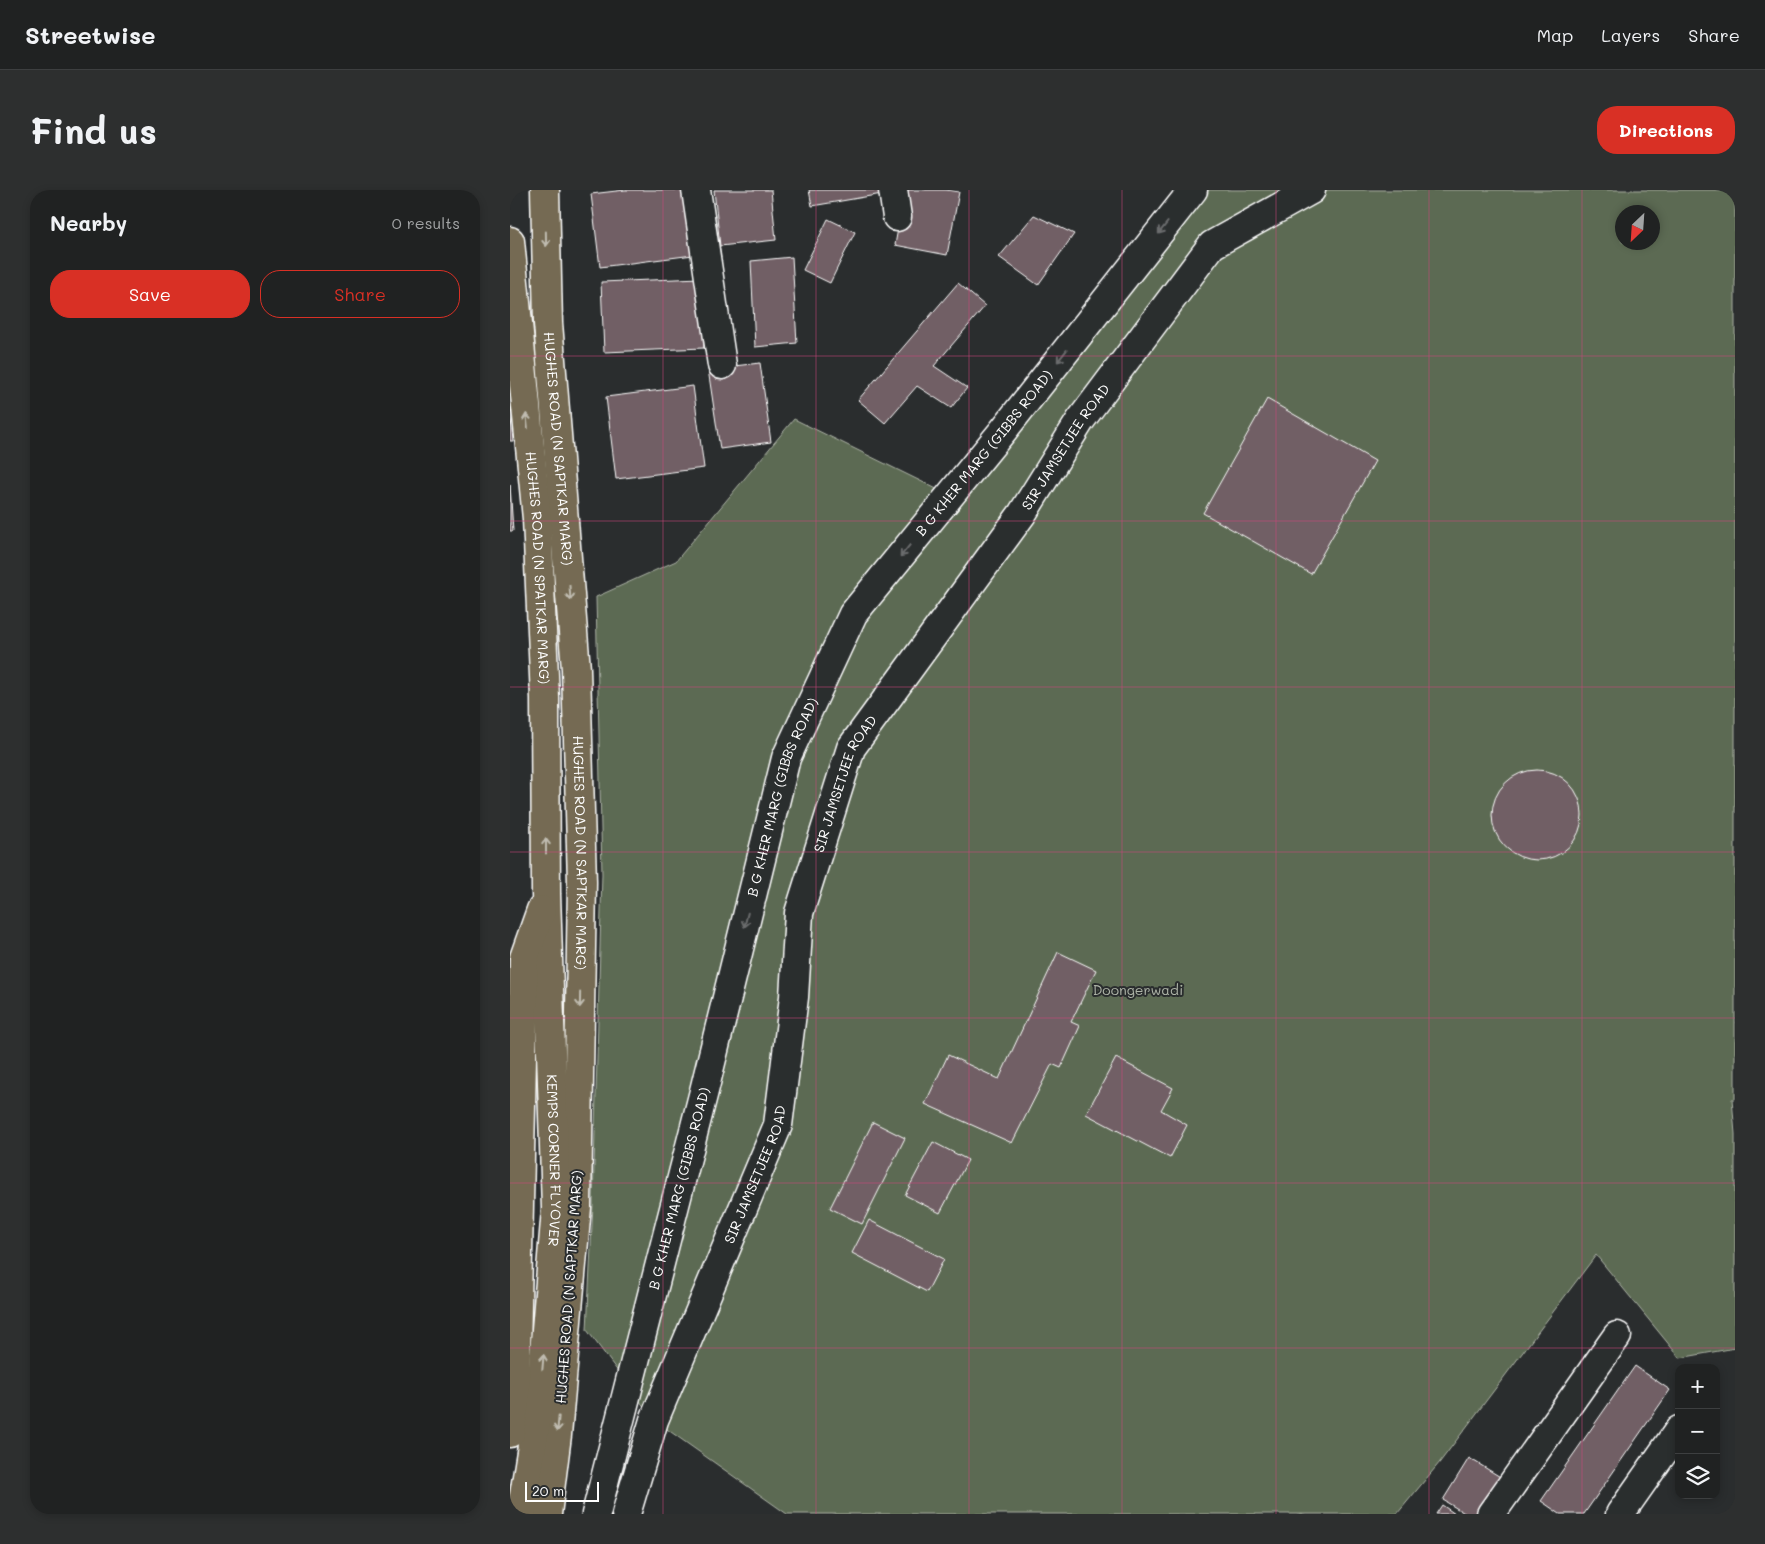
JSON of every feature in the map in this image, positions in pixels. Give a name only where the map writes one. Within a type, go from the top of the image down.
[{"type":"main road","name":"HUGHES ROAD (N SAPTKAR MARG)","points":[[545,190],[548,323],[576,669],[582,882],[577,1207],[558,1425],[547,1514]]},
{"type":"main road","name":"HUGHES ROAD (N SPATKAR MARG)","points":[[510,241],[536,519],[545,698],[546,894]]},
{"type":"main road","points":[[510,1433],[515,1402],[513,1305],[524,958],[546,894]]},
{"type":"main road","name":"KEMPS CORNER FLYOVER","points":[[521,1514],[541,1390],[556,1209],[546,894]]},
{"type":"street","points":[[696,190],[722,365]]},
{"type":"street","points":[[893,190],[897,217]]},
{"type":"street","name":"B G KHER MARG (GIBBS ROAD)","points":[[596,1514],[701,1104],[786,758],[853,614],[1002,432],[1193,190]]},
{"type":"street","name":"SIR JAMSETJEE ROAD","points":[[629,1512],[654,1420],[778,1125],[794,997],[799,913],[851,748],[1016,521],[1080,421],[1212,245],[1311,190]]},
{"type":"street","points":[[1503,1510],[1617,1336]]},
{"type":"street","points":[[1620,1514],[1675,1436]]},
{"type":"green space","name":"Doongerwadi","points":[[1203,190],[1735,190],[1735,1099],[1732,1099],[1735,1134],[1735,1348],[1680,1358],[1596,1255],[1440,1462],[1397,1514],[787,1514],[654,1420],[587,1330],[593,1205],[602,874],[596,597],[676,561],[794,419],[955,498]]},
{"type":"building","points":[[625,190],[684,190],[693,255],[600,267],[591,194]]},
{"type":"building","points":[[714,190],[771,190],[776,240],[720,246]]},
{"type":"building","points":[[809,190],[887,190],[888,193],[812,206]]},
{"type":"building","points":[[905,190],[946,190],[959,192],[947,255],[895,245]]},
{"type":"building","points":[[1034,215],[1074,234],[1038,285],[999,257]]},
{"type":"building","points":[[828,219],[855,232],[830,283],[803,270]]},
{"type":"building","points":[[792,257],[797,343],[755,347],[751,261]]},
{"type":"building","points":[[701,278],[704,348],[604,352],[601,282]]},
{"type":"building","points":[[958,283],[985,306],[934,366],[967,388],[951,408],[917,386],[885,423],[858,400]]},
{"type":"building","points":[[760,363],[771,442],[720,449],[708,369]]},
{"type":"building","points":[[693,386],[704,468],[616,479],[606,397]]},
{"type":"building","points":[[1267,399],[1375,461],[1311,574],[1203,513]]},
{"type":"building","points":[[510,407],[513,441],[510,441]]},
{"type":"building","points":[[510,484],[513,531],[510,531]]},
{"type":"building","points":[[1537,770],[1554,774],[1569,783],[1578,798],[1582,815],[1578,832],[1569,847],[1554,856],[1537,860],[1520,856],[1505,847],[1496,832],[1492,815],[1496,798],[1505,783],[1520,774]]},
{"type":"building","points":[[1058,952],[1096,970],[1071,1022],[1080,1026],[1061,1068],[1052,1064],[1012,1143],[925,1104],[948,1055],[999,1079]]},
{"type":"building","points":[[1116,1058],[1173,1088],[1161,1110],[1187,1125],[1170,1158],[1086,1114]]},
{"type":"building","points":[[873,1122],[905,1138],[862,1224],[830,1208]]},
{"type":"building","points":[[933,1142],[968,1160],[940,1213],[905,1195]]},
{"type":"building","points":[[869,1220],[944,1259],[927,1292],[852,1253]]},
{"type":"building","points":[[1635,1366],[1670,1390],[1584,1514],[1560,1514],[1541,1501]]},
{"type":"building","points":[[1469,1458],[1502,1478],[1480,1514],[1466,1514],[1443,1500]]},
{"type":"building","points":[[1442,1505],[1455,1514],[1436,1514]]}]
